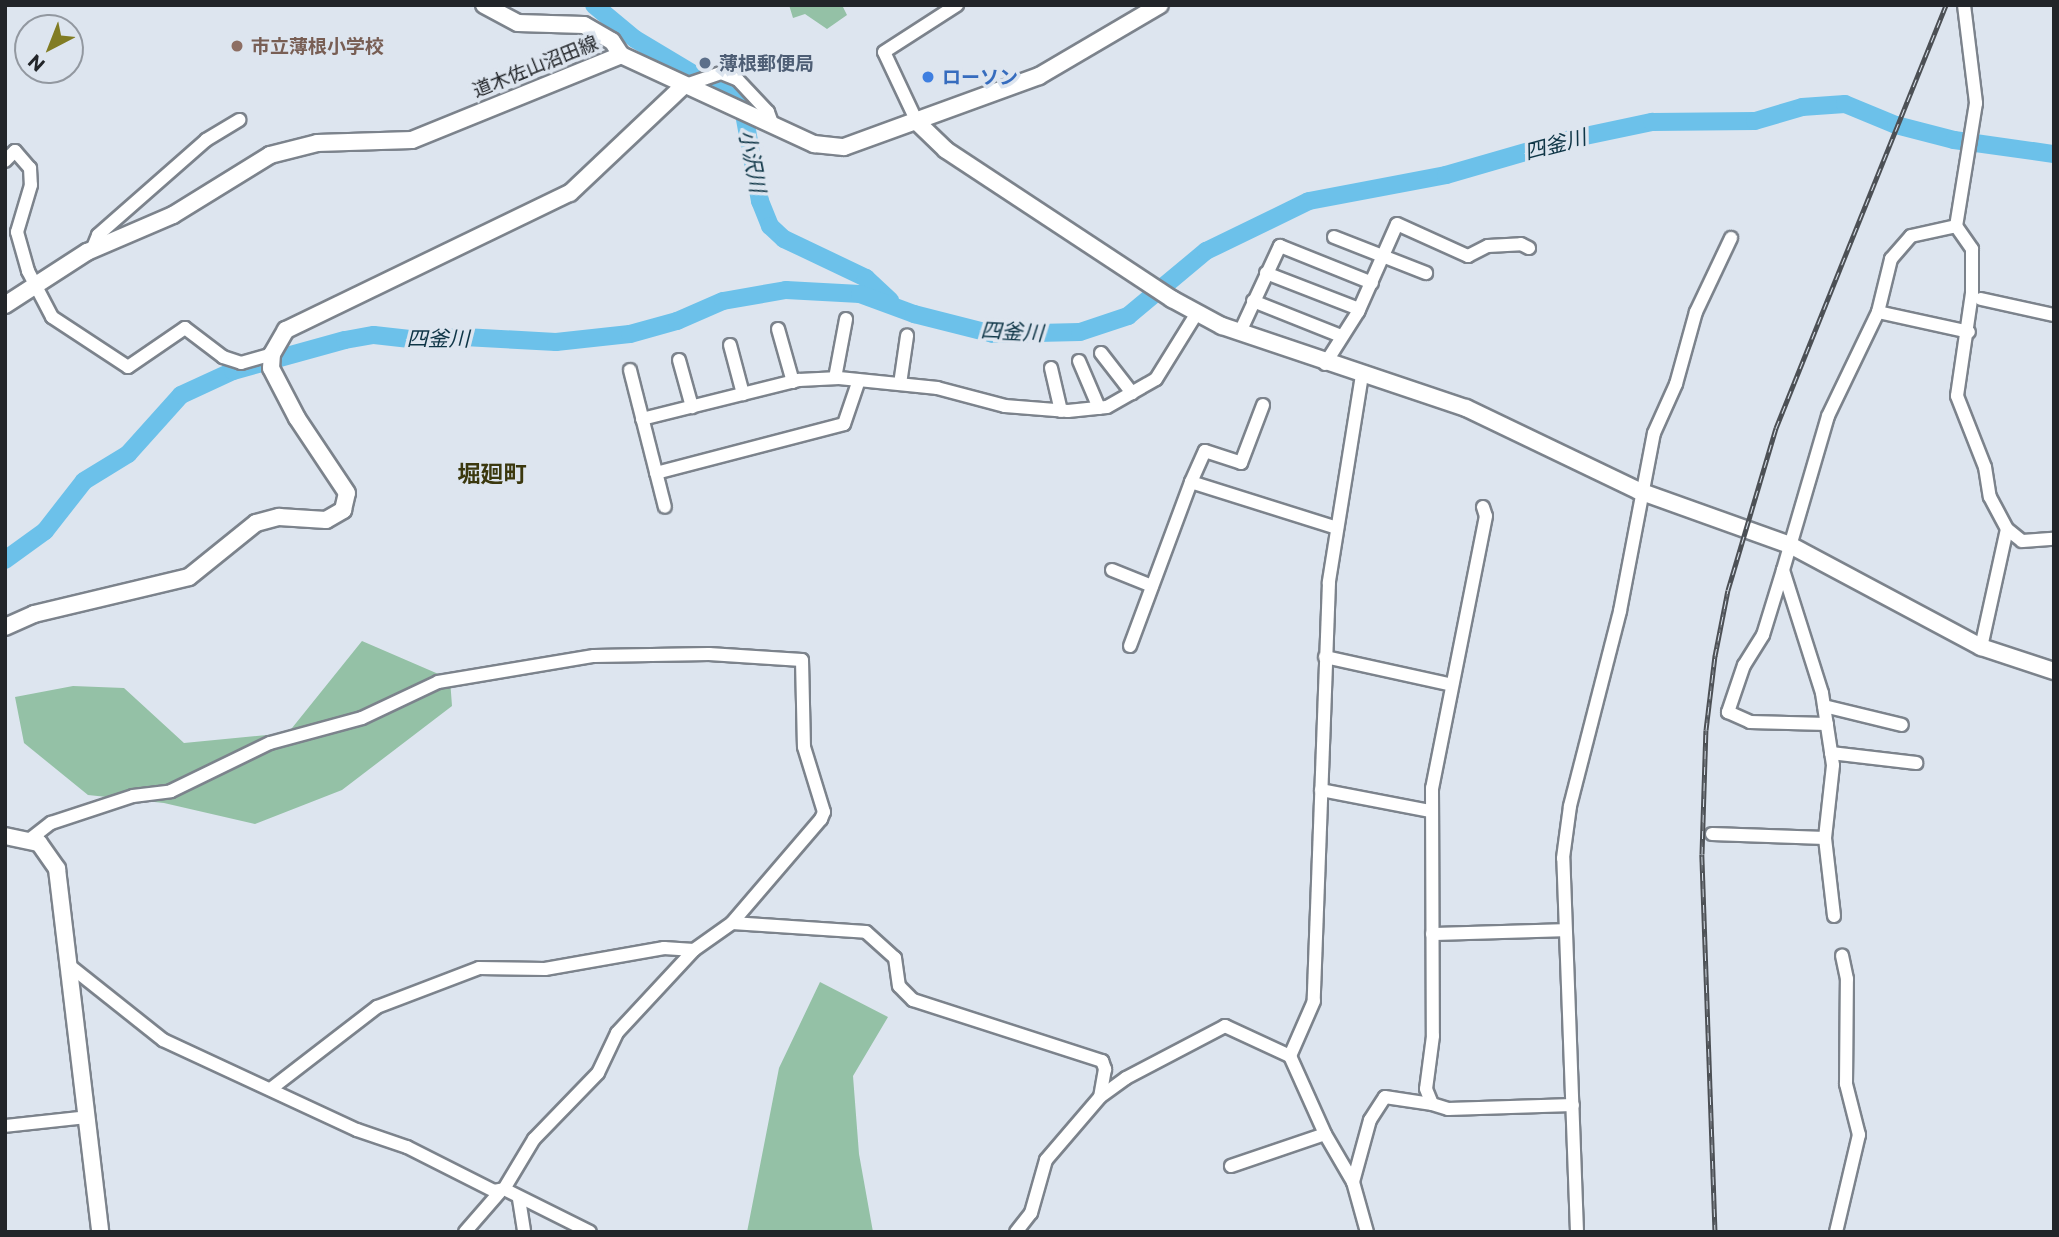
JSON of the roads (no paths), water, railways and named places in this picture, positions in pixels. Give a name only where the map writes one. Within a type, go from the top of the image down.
[{"type":"street","points":[[484,5],[518,23],[584,25],[612,41],[621,55]]},
{"type":"street","points":[[957,5],[884,52],[917,122],[932,140],[1172,299],[1240,332],[1325,364],[1466,408],[1639,491],[1790,545],[1981,647],[2054,671]]},
{"type":"street","name":"道木佐山沼田線","points":[[5,305],[92,250],[173,215],[270,155],[317,143],[412,140],[621,55],[814,144],[844,147],[1039,76],[1160,5]]},
{"type":"street","points":[[1964,5],[1976,103],[1956,226],[1972,249],[1969,332],[1957,396],[1985,467],[1990,498],[2007,528],[2022,541],[2054,539]]},
{"type":"street","points":[[5,627],[45,611],[189,578],[256,523],[279,517],[326,520],[343,510],[347,493],[284,396],[271,368],[272,354],[286,330],[570,193],[686,85],[721,73],[738,80],[768,112],[773,126]]},
{"type":"street","points":[[92,250],[98,235],[223,126],[239,120]]},
{"type":"street","points":[[5,161],[15,151],[30,167],[31,185],[17,232],[34,285],[52,317],[128,367],[185,328],[223,358],[241,363],[272,354]]},
{"type":"street","points":[[1325,364],[1359,309],[1397,224],[1468,256],[1488,246],[1521,244],[1529,248]]},
{"type":"street","points":[[1827,724],[1750,722],[1728,712],[1744,665],[1763,635],[1828,416],[1878,312],[1891,258],[1911,236],[1956,226]]},
{"type":"street","points":[[1334,237],[1426,273]]},
{"type":"street","points":[[1577,1232],[1564,930],[1563,858],[1570,806],[1620,611],[1639,491],[1654,433],[1676,384],[1696,312],[1731,238]]},
{"type":"street","points":[[1240,332],[1280,246],[1372,283]]},
{"type":"street","points":[[1266,273],[1359,309]]},
{"type":"street","points":[[1981,299],[2054,315]]},
{"type":"street","points":[[1253,301],[1340,336]]},
{"type":"street","points":[[1878,312],[1969,332]]},
{"type":"street","points":[[642,419],[793,382],[835,378],[937,388],[1005,406],[1061,411],[1099,408],[1156,379],[1198,313]]},
{"type":"street","points":[[835,378],[846,319]]},
{"type":"street","points":[[778,329],[793,382]]},
{"type":"street","points":[[900,384],[907,336]]},
{"type":"street","points":[[730,345],[743,394]]},
{"type":"street","points":[[1101,353],[1132,393]]},
{"type":"street","points":[[679,360],[692,407]]},
{"type":"street","points":[[1079,361],[1099,408]]},
{"type":"street","points":[[1051,368],[1061,411]]},
{"type":"street","points":[[630,370],[665,507]]},
{"type":"street","points":[[1290,1056],[1314,1001],[1325,657],[1337,528],[1362,375]]},
{"type":"street","points":[[656,474],[844,424],[859,380]]},
{"type":"street","points":[[1130,646],[1205,451],[1241,463],[1263,405]]},
{"type":"street","points":[[1191,482],[1337,528]]},
{"type":"street","points":[[1432,1104],[1426,1089],[1433,1036],[1430,811],[1486,516],[1483,507]]},
{"type":"street","points":[[1981,647],[2007,528]]},
{"type":"street","points":[[1112,570],[1152,586]]},
{"type":"street","points":[[1783,570],[1827,724],[1832,791],[1825,838],[1834,916]]},
{"type":"street","points":[[29,840],[51,823],[133,796],[171,791],[270,743],[362,718],[438,682],[594,656],[709,654],[802,660],[804,747],[824,812],[732,923],[694,950],[617,1033],[598,1073],[534,1139],[501,1191],[465,1232]]},
{"type":"street","points":[[1325,657],[1452,685]]},
{"type":"street","points":[[1824,706],[1902,725]]},
{"type":"street","points":[[1831,753],[1916,763]]},
{"type":"street","points":[[1321,790],[1430,811]]},
{"type":"street","points":[[1712,834],[1825,838]]},
{"type":"street","points":[[5,836],[39,843],[57,869],[100,1232]]},
{"type":"street","points":[[732,923],[866,932],[895,958],[899,986],[916,1002],[1102,1061],[1105,1069],[1100,1097]]},
{"type":"street","points":[[1432,934],[1564,930]]},
{"type":"street","points":[[272,1088],[377,1007],[480,968],[545,969],[664,948],[694,950]]},
{"type":"street","points":[[1836,1232],[1859,1135],[1846,1084],[1847,979],[1842,956]]},
{"type":"street","points":[[69,966],[163,1040],[590,1232]]},
{"type":"street","points":[[1016,1232],[1036,1200],[1045,1160],[1100,1097],[1225,1026],[1290,1056],[1325,1134],[1353,1182],[1367,1232]]},
{"type":"street","points":[[1353,1182],[1370,1121],[1385,1097],[1448,1109],[1573,1105]]},
{"type":"street","points":[[5,1126],[88,1117]]},
{"type":"street","points":[[1231,1166],[1325,1134]]},
{"type":"street","points":[[519,1199],[524,1232]]},
{"type":"waterway","name":"小沢川","points":[[594,5],[635,39],[742,103],[760,201],[770,226],[784,239],[866,278],[890,300]]},
{"type":"waterway","name":"四釜川","points":[[5,560],[45,531],[84,481],[128,454],[181,395],[233,371],[345,340],[374,335],[419,340],[464,337],[556,342],[630,334],[677,321],[723,301],[786,290],[860,294],[914,314],[993,334],[1080,332],[1128,316],[1206,251],[1309,201],[1446,175],[1571,139],[1652,122],[1755,121],[1802,107],[1845,104],[1896,125],[1954,140],[2054,154]]},
{"type":"railway","points":[[1715,1232],[1702,854],[1706,730],[1715,656],[1728,590],[1776,428],[1946,5]]},
{"type":"place","name":"市立薄根小学校","points":[[237,46]]},
{"type":"place","name":"薄根郵便局","points":[[705,63]]},
{"type":"place","name":"ローソン","points":[[928,77]]},
{"type":"district","name":"堀廻町","points":[[492,473]]}]
